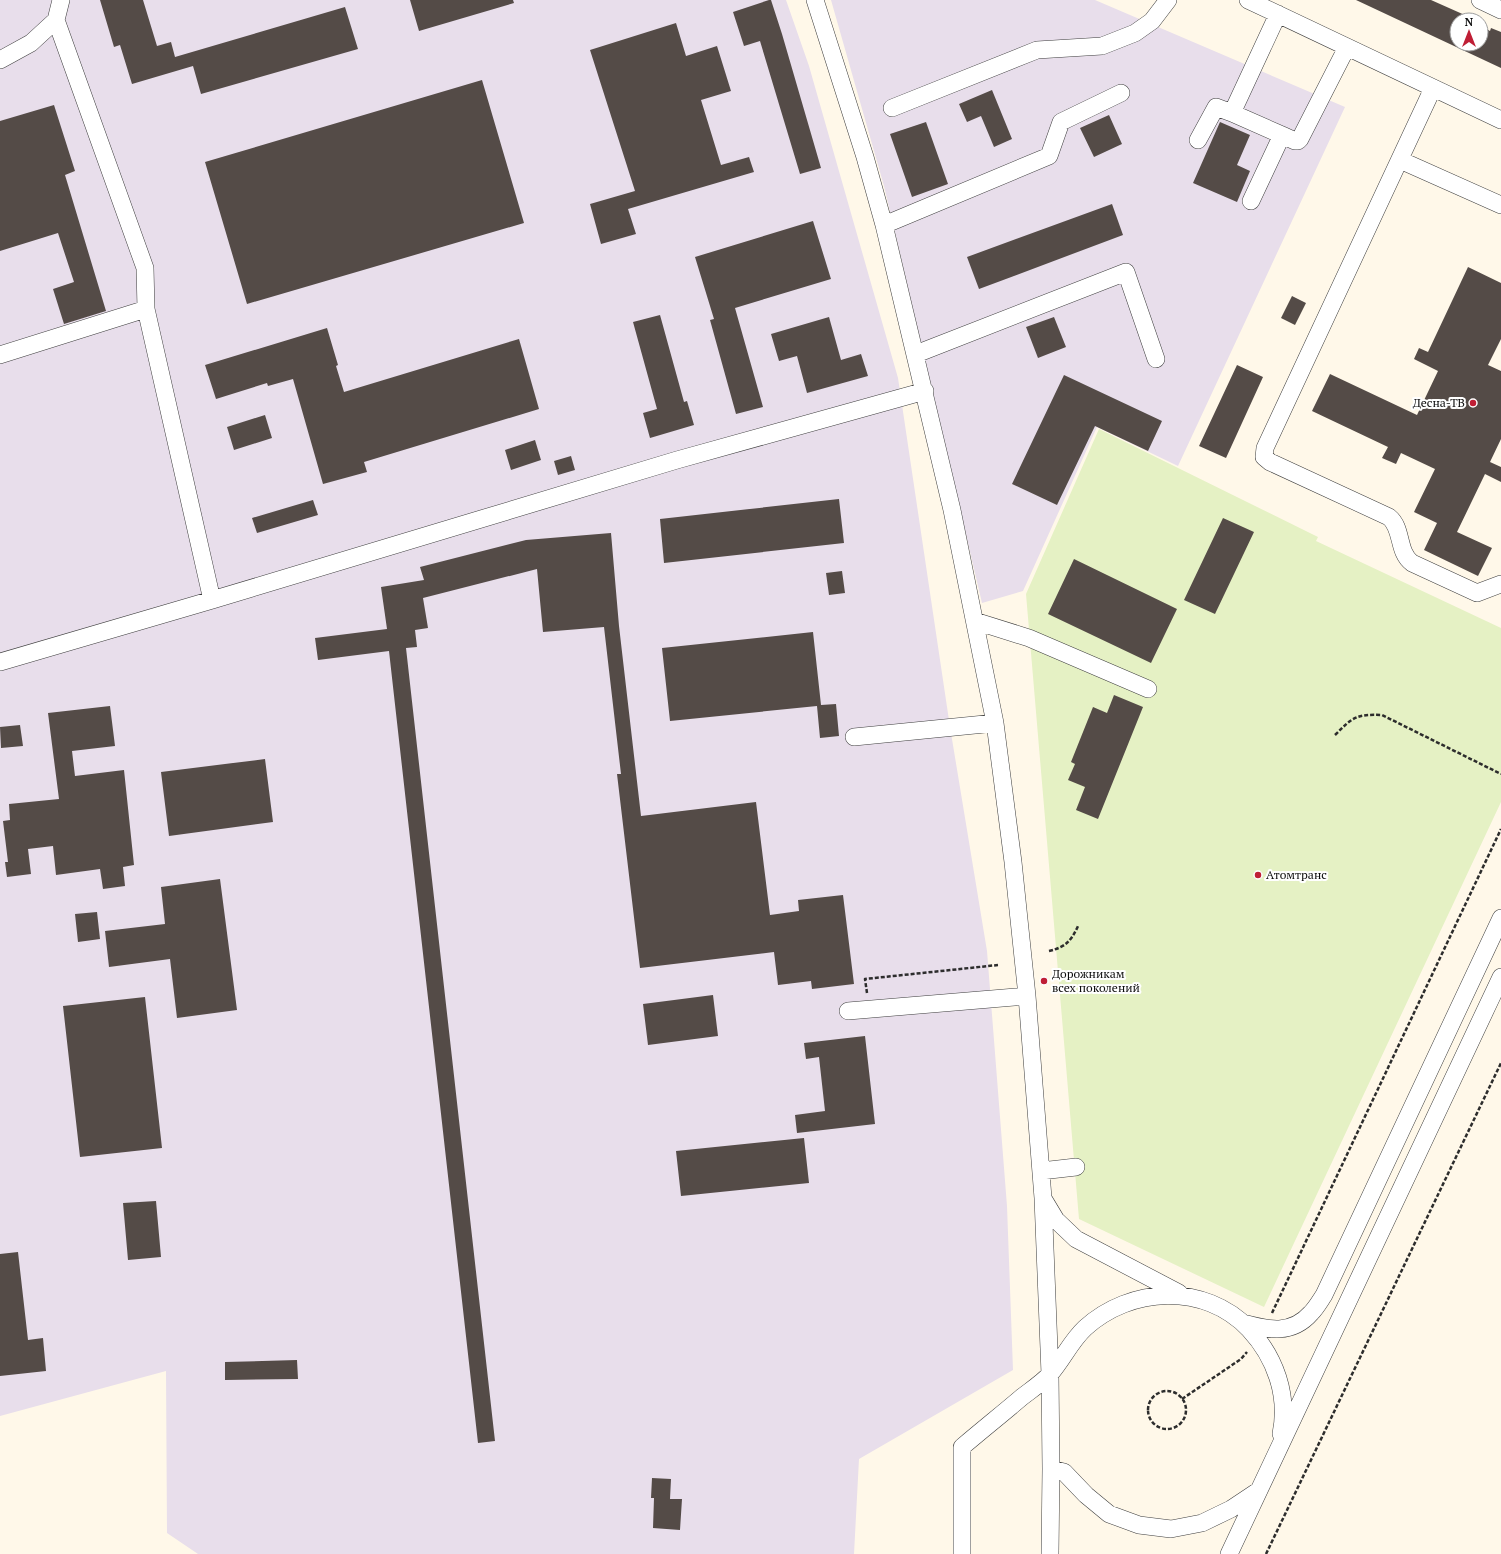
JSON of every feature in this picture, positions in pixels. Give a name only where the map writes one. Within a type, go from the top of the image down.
[{"type":"street","points":[[0,60],[31,43],[56,20],[61,0]]},
{"type":"street","points":[[815,0],[865,157],[884,225],[925,391],[952,510],[976,621],[995,723],[1013,862],[1027,996],[1043,1198],[1052,1469],[1050,1554]]},
{"type":"street","points":[[892,108],[1037,50],[1102,46],[1134,33],[1152,21],[1168,0]]},
{"type":"street","points":[[1248,0],[1501,120]]},
{"type":"street","points":[[1480,0],[1501,10]]},
{"type":"street","points":[[1232,113],[1278,14]]},
{"type":"street","points":[[56,20],[145,268],[146,309],[212,600]]},
{"type":"street","points":[[1198,140],[1216,106],[1295,141],[1300,139],[1347,47]]},
{"type":"street","points":[[1433,88],[1265,448],[1264,457],[1270,462],[1389,517],[1394,521],[1407,559],[1412,563],[1477,593],[1501,584]]},
{"type":"street","points":[[884,225],[1049,156],[1061,122],[1121,93]]},
{"type":"street","points":[[1251,202],[1282,135]]},
{"type":"street","points":[[1400,160],[1501,205]]},
{"type":"street","points":[[916,354],[1126,272],[1156,359]]},
{"type":"street","points":[[0,355],[146,309]]},
{"type":"street","points":[[0,662],[212,600],[677,460],[925,391]]},
{"type":"street","points":[[976,621],[1029,638],[1148,689]]},
{"type":"street","points":[[854,737],[995,723]]},
{"type":"street","points":[[1262,1334],[1297,1324],[1311,1314],[1324,1295],[1501,918]]},
{"type":"street","points":[[1229,1554],[1501,978]]},
{"type":"street","points":[[848,1011],[1027,996]]},
{"type":"street","points":[[1441,1046],[1464,1057]]},
{"type":"street","points":[[1041,1171],[1076,1167]]},
{"type":"street","points":[[1043,1198],[1056,1220],[1076,1239],[1184,1296],[1212,1304],[1225,1310],[1262,1334],[1280,1381],[1284,1404],[1283,1427],[1278,1450]]},
{"type":"street","points":[[962,1554],[962,1447],[1050,1374],[1068,1348],[1084,1329],[1106,1312],[1130,1301],[1150,1296],[1184,1296]]},
{"type":"street","points":[[1052,1469],[1064,1472],[1086,1495],[1109,1514],[1139,1525],[1164,1528],[1202,1523],[1231,1509],[1260,1489]]},
{"type":"path","points":[[1336,735],[1349,720],[1365,714],[1382,715],[1501,774]]},
{"type":"path","points":[[1182,1399],[1241,1359],[1262,1334],[1501,829]]},
{"type":"path","points":[[1049,952],[1057,949],[1072,939],[1078,926]]},
{"type":"path","points":[[868,1009],[865,979],[998,965]]},
{"type":"path","points":[[1266,1554],[1501,1063]]},
{"type":"path","points":[[1162,1391],[1170,1391],[1177,1394],[1182,1399],[1185,1405],[1186,1413],[1183,1420],[1178,1425],[1171,1428],[1164,1428],[1157,1426],[1152,1421],[1148,1414],[1148,1407],[1156,1394],[1162,1391]]},
{"type":"shaded area","points":[[0,0],[786,0],[809,66],[898,378],[950,727],[987,951],[1007,1206],[1013,1370],[859,1459],[854,1554],[198,1554],[167,1533],[166,1371],[0,1416]]},
{"type":"shaded area","points":[[831,0],[1095,0],[1345,107],[1178,466],[1097,427],[1023,591],[982,603],[884,186]]},
{"type":"green space","name":"Атомтранс","points":[[1099,429],[1318,537],[1316,541],[1501,628],[1501,802],[1264,1307],[1079,1219],[1026,594]]},
{"type":"building","points":[[100,0],[143,0],[157,46],[171,42],[175,57],[345,7],[358,49],[201,94],[193,66],[132,84],[120,45],[114,47]]},
{"type":"building","points":[[410,0],[513,0],[514,3],[419,31]]},
{"type":"building","points":[[771,0],[782,34],[821,168],[800,174],[760,41],[744,46],[733,12]]},
{"type":"building","points":[[1356,0],[1431,0],[1458,12],[1449,12],[1449,44]]},
{"type":"building","points":[[676,23],[686,56],[717,46],[731,91],[701,100],[721,165],[749,157],[754,172],[628,209],[636,234],[601,244],[590,204],[635,191],[590,50]]},
{"type":"building","points":[[1491,28],[1501,32],[1501,68],[1467,52],[1489,52],[1489,30]]},
{"type":"building","points":[[482,80],[524,223],[247,304],[205,162]]},
{"type":"building","points":[[992,90],[1012,139],[994,147],[981,116],[967,122],[959,104]]},
{"type":"building","points":[[54,105],[75,171],[65,175],[106,311],[64,324],[53,289],[74,282],[58,233],[0,251],[0,121]]},
{"type":"building","points":[[1109,115],[1122,144],[1094,157],[1080,128]]},
{"type":"building","points":[[926,122],[948,184],[912,197],[890,134]]},
{"type":"building","points":[[1220,122],[1250,135],[1237,165],[1250,171],[1237,202],[1193,183]]},
{"type":"building","points":[[1112,204],[1123,235],[979,289],[967,257]]},
{"type":"building","points":[[813,221],[831,279],[735,308],[763,407],[736,414],[710,320],[714,319],[695,257]]},
{"type":"building","points":[[1468,267],[1501,283],[1501,339],[1488,365],[1501,371],[1501,439],[1490,462],[1501,467],[1501,482],[1485,474],[1457,532],[1492,548],[1478,576],[1424,550],[1437,523],[1414,512],[1435,469],[1401,453],[1396,464],[1382,458],[1388,447],[1312,411],[1330,374],[1417,415],[1438,371],[1414,359],[1419,348],[1428,352]]},
{"type":"building","points":[[1292,296],[1306,303],[1295,325],[1281,318]]},
{"type":"building","points":[[660,315],[684,402],[687,401],[694,425],[650,438],[643,413],[657,409],[633,322]]},
{"type":"building","points":[[829,317],[841,360],[861,354],[868,376],[807,393],[797,356],[779,361],[771,334]]},
{"type":"building","points":[[1054,317],[1066,347],[1038,358],[1026,327]]},
{"type":"building","points":[[327,328],[344,392],[519,339],[539,409],[364,462],[367,472],[323,484],[293,379],[268,386],[267,383],[216,399],[205,365]]},
{"type":"building","points":[[1237,365],[1263,377],[1226,458],[1199,446]]},
{"type":"building","points":[[1064,375],[1162,421],[1148,451],[1095,426],[1057,505],[1012,484]]},
{"type":"building","points":[[265,415],[272,438],[234,450],[227,427]]},
{"type":"building","points":[[535,440],[541,460],[511,470],[505,450]]},
{"type":"building","points":[[571,456],[575,470],[558,475],[554,461]]},
{"type":"building","points":[[839,499],[844,543],[664,563],[660,519]]},
{"type":"building","points":[[313,500],[318,515],[257,533],[252,518]]},
{"type":"building","points":[[1223,518],[1254,532],[1215,614],[1184,600]]},
{"type":"building","points":[[611,533],[619,626],[641,816],[756,802],[770,915],[799,911],[798,900],[843,895],[854,984],[812,989],[811,981],[778,985],[774,952],[640,968],[617,774],[621,774],[604,627],[543,632],[537,569],[423,598],[428,628],[415,630],[417,647],[406,648],[495,1441],[478,1443],[389,651],[318,660],[315,638],[387,629],[381,587],[424,580],[420,567],[526,540]]},
{"type":"building","points":[[1074,559],[1177,609],[1151,663],[1048,614]]},
{"type":"building","points":[[842,571],[845,593],[829,595],[826,573]]},
{"type":"building","points":[[813,632],[821,705],[836,704],[839,736],[820,738],[817,706],[670,721],[662,648]]},
{"type":"building","points":[[1114,695],[1143,707],[1098,819],[1076,810],[1085,787],[1068,780],[1075,764],[1071,762],[1093,707],[1107,713]]},
{"type":"building","points":[[110,706],[115,746],[72,751],[75,776],[124,770],[134,865],[123,867],[125,886],[103,889],[100,869],[56,875],[53,846],[28,849],[31,874],[7,877],[5,862],[8,862],[3,821],[10,820],[9,804],[59,799],[48,713]]},
{"type":"building","points":[[20,725],[23,746],[1,748],[0,727]]},
{"type":"building","points":[[265,759],[273,822],[169,836],[161,772]]},
{"type":"building","points":[[220,879],[237,1010],[177,1018],[170,959],[109,967],[105,931],[165,924],[161,887]]},
{"type":"building","points":[[97,912],[100,939],[78,942],[75,914]]},
{"type":"building","points":[[713,995],[718,1036],[648,1045],[643,1004]]},
{"type":"building","points":[[145,997],[162,1148],[80,1157],[63,1006]]},
{"type":"building","points":[[865,1036],[875,1124],[797,1133],[795,1115],[825,1111],[819,1057],[806,1059],[804,1043]]},
{"type":"building","points":[[804,1138],[809,1183],[681,1196],[676,1151]]},
{"type":"building","points":[[156,1201],[161,1257],[128,1260],[123,1203]]},
{"type":"building","points":[[18,1252],[28,1340],[43,1338],[46,1371],[0,1376],[0,1254]]},
{"type":"building","points":[[297,1360],[298,1379],[225,1380],[225,1362]]},
{"type":"building","points":[[652,1478],[671,1479],[670,1499],[682,1499],[680,1530],[653,1528],[654,1498],[651,1498]]},
{"type":"place","name":"Десна-ТВ","points":[[1473,403]]},
{"type":"place","name":"Атомтранс","points":[[1258,875]]},
{"type":"place","name":"Дорожникам всех поколений","points":[[1044,981]]}]
